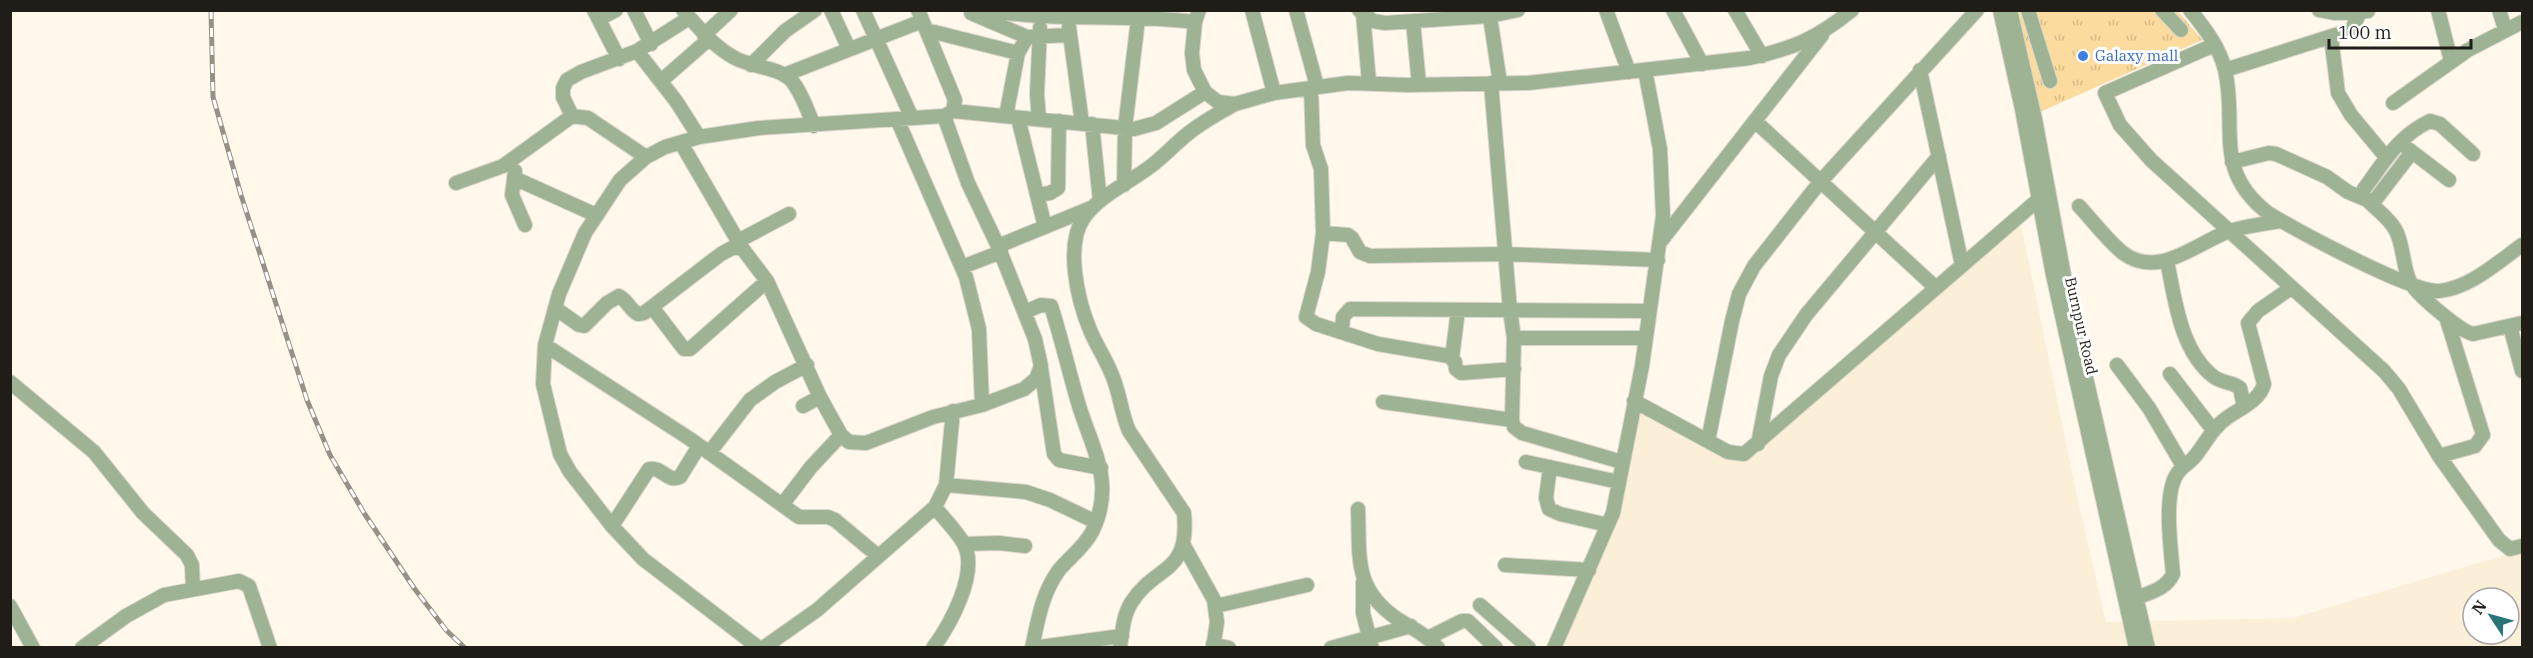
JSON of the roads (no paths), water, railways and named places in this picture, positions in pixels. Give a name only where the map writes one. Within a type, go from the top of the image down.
[{"type":"street","points":[[616,10],[597,15],[619,59]]},
{"type":"street","points":[[634,10],[651,44]]},
{"type":"street","points":[[660,81],[731,10]]},
{"type":"street","points":[[751,65],[785,31],[815,10]]},
{"type":"street","points":[[831,10],[849,49]]},
{"type":"street","points":[[863,10],[912,118]]},
{"type":"street","points":[[1252,10],[1274,93]]},
{"type":"street","points":[[1296,10],[1314,87],[1313,145],[1321,168],[1323,233],[1318,272],[1306,317],[1316,324],[1391,347],[1452,358]]},
{"type":"street","points":[[1361,12],[1373,21],[1394,16],[1413,21],[1518,10]]},
{"type":"street","points":[[1606,10],[1629,72]]},
{"type":"street","points":[[1673,10],[1702,64]]},
{"type":"street","points":[[1735,10],[1762,56]]},
{"type":"street","points":[[1661,241],[1823,33],[1852,10]]},
{"type":"street","points":[[1708,441],[1739,294],[1754,266],[1820,182],[1977,10]]},
{"type":"street","name":"Burnpur Road","points":[[2000,10],[2053,275],[2136,648]]},
{"type":"street","points":[[2010,10],[2035,119],[2070,308],[2148,648]]},
{"type":"street","points":[[2028,10],[2050,81]]},
{"type":"street","points":[[2162,10],[2181,30]]},
{"type":"street","points":[[2190,10],[2214,45],[2225,70],[2232,162],[2244,190],[2254,202],[2280,220],[2382,272],[2411,284],[2438,291],[2454,288],[2473,279],[2523,244]]},
{"type":"street","points":[[2438,10],[2451,62]]},
{"type":"street","points":[[2499,10],[2505,29]]},
{"type":"street","points":[[2326,11],[2364,11]]},
{"type":"street","points":[[2225,70],[2352,29],[2364,11]]},
{"type":"street","points":[[969,12],[1040,13],[1068,17],[1110,14],[1197,16],[1192,53],[1194,70],[1205,92],[1218,102],[1234,104]]},
{"type":"street","points":[[969,12],[1033,36],[1070,34]]},
{"type":"street","points":[[1361,12],[1368,82]]},
{"type":"street","points":[[1039,119],[1033,36],[1040,13]]},
{"type":"street","points":[[1490,13],[1505,254],[1514,338],[1512,420],[1514,427],[1522,433],[1622,462]]},
{"type":"street","points":[[572,116],[563,97],[563,88],[567,80],[581,72],[619,59],[651,44],[686,14],[706,37],[734,57],[784,75],[793,82],[814,126]]},
{"type":"street","points":[[1124,185],[1125,128],[1138,14]]},
{"type":"street","points":[[1068,17],[1087,123],[1097,204]]},
{"type":"street","points":[[784,75],[922,20],[1018,53]]},
{"type":"street","points":[[922,20],[955,100],[948,114],[968,183],[1000,249],[1035,339],[1054,454],[1059,460],[1101,468]]},
{"type":"street","points":[[1413,21],[1419,85]]},
{"type":"street","points":[[2393,103],[2451,62],[2505,29],[2523,22]]},
{"type":"street","points":[[962,267],[1097,204],[1199,125],[1234,104],[1274,93],[1368,82],[1419,85],[1528,83],[1629,72],[1762,56],[1784,50],[1823,33]]},
{"type":"street","points":[[1033,36],[1018,53],[1012,117],[1045,227]]},
{"type":"street","points":[[2331,37],[2338,93],[2351,115],[2386,157]]},
{"type":"street","points":[[2214,45],[2105,93],[2120,125],[2139,148],[2384,371],[2399,390],[2439,456],[2499,540],[2510,549],[2523,546]]},
{"type":"street","points":[[637,51],[699,137]]},
{"type":"street","points":[[1554,648],[1608,525],[1620,482],[1646,338],[1661,241],[1662,168],[1645,70]]},
{"type":"street","points":[[1920,70],[1962,265]]},
{"type":"street","points":[[953,411],[946,485],[935,507],[817,610],[761,648],[643,558],[612,526],[570,472],[560,454],[543,384],[545,345],[555,308],[585,233],[596,215],[620,180],[646,157],[681,143],[699,137],[759,128],[814,126],[948,114],[1039,119],[1125,128],[1144,127],[1156,123],[1205,92]]},
{"type":"street","points":[[456,183],[492,171],[572,116],[588,118],[646,157]]},
{"type":"street","points":[[897,119],[962,267],[979,329],[982,405]]},
{"type":"street","points":[[1037,195],[1050,193],[1058,188],[1059,121]]},
{"type":"street","points":[[1755,121],[1936,288]]},
{"type":"street","points":[[2473,154],[2435,121],[2419,126],[2398,142],[2364,189],[2363,195],[2388,219],[2398,235],[2402,260],[2411,284],[2446,317],[2465,332],[2473,334],[2516,324],[2523,371]]},
{"type":"street","points":[[2398,142],[2449,180]]},
{"type":"street","points":[[681,143],[740,245],[767,281],[820,397],[841,435],[849,441],[866,443],[953,411],[982,405],[1024,389],[1036,379],[1041,366]]},
{"type":"street","points":[[2369,202],[2412,152]]},
{"type":"street","points":[[2232,162],[2269,153],[2276,154],[2328,177],[2348,192],[2369,202]]},
{"type":"street","points":[[1758,444],[1771,376],[1779,355],[1806,315],[1939,156]]},
{"type":"street","points":[[514,157],[512,195],[525,225]]},
{"type":"street","points":[[514,178],[596,215]]},
{"type":"street","points":[[1634,402],[1734,454],[1744,454],[2039,199]]},
{"type":"street","points":[[1025,312],[1041,305],[1051,306],[1079,406],[1101,468],[1101,504],[1096,522],[1091,534],[1058,572],[1049,587],[1038,614],[1032,648],[1121,642],[1129,606],[1148,585],[1171,567],[1183,544],[1184,513],[1129,431],[1112,373],[1093,337],[1084,310],[1073,250],[1083,219],[1097,204]]},
{"type":"street","points":[[2079,206],[2124,253],[2138,260],[2167,261],[2230,231],[2280,220]]},
{"type":"street","points":[[555,308],[584,326],[614,297],[619,296],[625,299],[638,314],[652,307],[721,254],[740,245],[789,214]]},
{"type":"street","points":[[1323,233],[1347,235],[1352,238],[1360,252],[1370,256],[1505,254],[1658,260]]},
{"type":"street","points":[[2167,261],[2179,323],[2187,340],[2213,376],[2240,388],[2244,407]]},
{"type":"street","points":[[652,307],[678,343],[684,349],[690,349],[767,281]]},
{"type":"street","points":[[2136,598],[2163,587],[2173,574],[2170,499],[2173,481],[2183,466],[2194,458],[2213,430],[2258,396],[2264,384],[2248,323],[2258,311],[2291,288]]},
{"type":"street","points":[[1342,332],[1343,317],[1350,309],[1649,311]]},
{"type":"street","points":[[1458,310],[1452,358],[1456,369],[1461,372],[1514,369]]},
{"type":"street","points":[[2439,456],[2475,446],[2483,435],[2446,317]]},
{"type":"street","points":[[1514,338],[1646,338]]},
{"type":"street","points":[[545,345],[704,449],[799,517],[828,517],[835,520],[878,556]]},
{"type":"street","points":[[612,526],[649,469],[657,469],[669,478],[681,477],[750,400],[775,382],[807,365]]},
{"type":"street","points":[[2117,365],[2150,408],[2183,466]]},
{"type":"street","points":[[2170,374],[2213,430]]},
{"type":"street","points":[[10,382],[94,452],[143,513],[187,555],[192,565],[194,589]]},
{"type":"street","points":[[803,406],[820,397]]},
{"type":"street","points":[[1383,402],[1512,420]]},
{"type":"street","points":[[782,505],[811,467],[841,435]]},
{"type":"street","points":[[1526,462],[1620,482]]},
{"type":"street","points":[[1550,467],[1546,498],[1550,509],[1560,514],[1608,525]]},
{"type":"street","points":[[946,485],[1026,492],[1050,500],[1096,522]]},
{"type":"street","points":[[933,648],[962,596],[968,570],[964,544],[935,507]]},
{"type":"street","points":[[1358,509],[1363,613],[1371,642]]},
{"type":"street","points":[[964,544],[999,543],[1025,546]]},
{"type":"street","points":[[1183,544],[1215,606],[1217,622],[1213,646],[1229,648]]},
{"type":"street","points":[[1505,565],[1589,570]]},
{"type":"street","points":[[1363,581],[1377,601],[1433,643],[1462,621],[1468,621],[1496,648]]},
{"type":"street","points":[[82,648],[148,603],[171,592],[231,582],[245,582],[249,586],[270,648]]},
{"type":"street","points":[[1215,606],[1307,585]]},
{"type":"street","points":[[1480,605],[1529,648]]},
{"type":"street","points":[[10,606],[33,648]]},
{"type":"street","points":[[1331,648],[1371,642],[1411,626]]},
{"type":"railway","points":[[211,10],[213,97],[241,195],[307,400],[330,455],[364,513],[414,588],[446,630],[465,648]]},
{"type":"place","name":"Galaxy mall","points":[[2083,56]]}]
